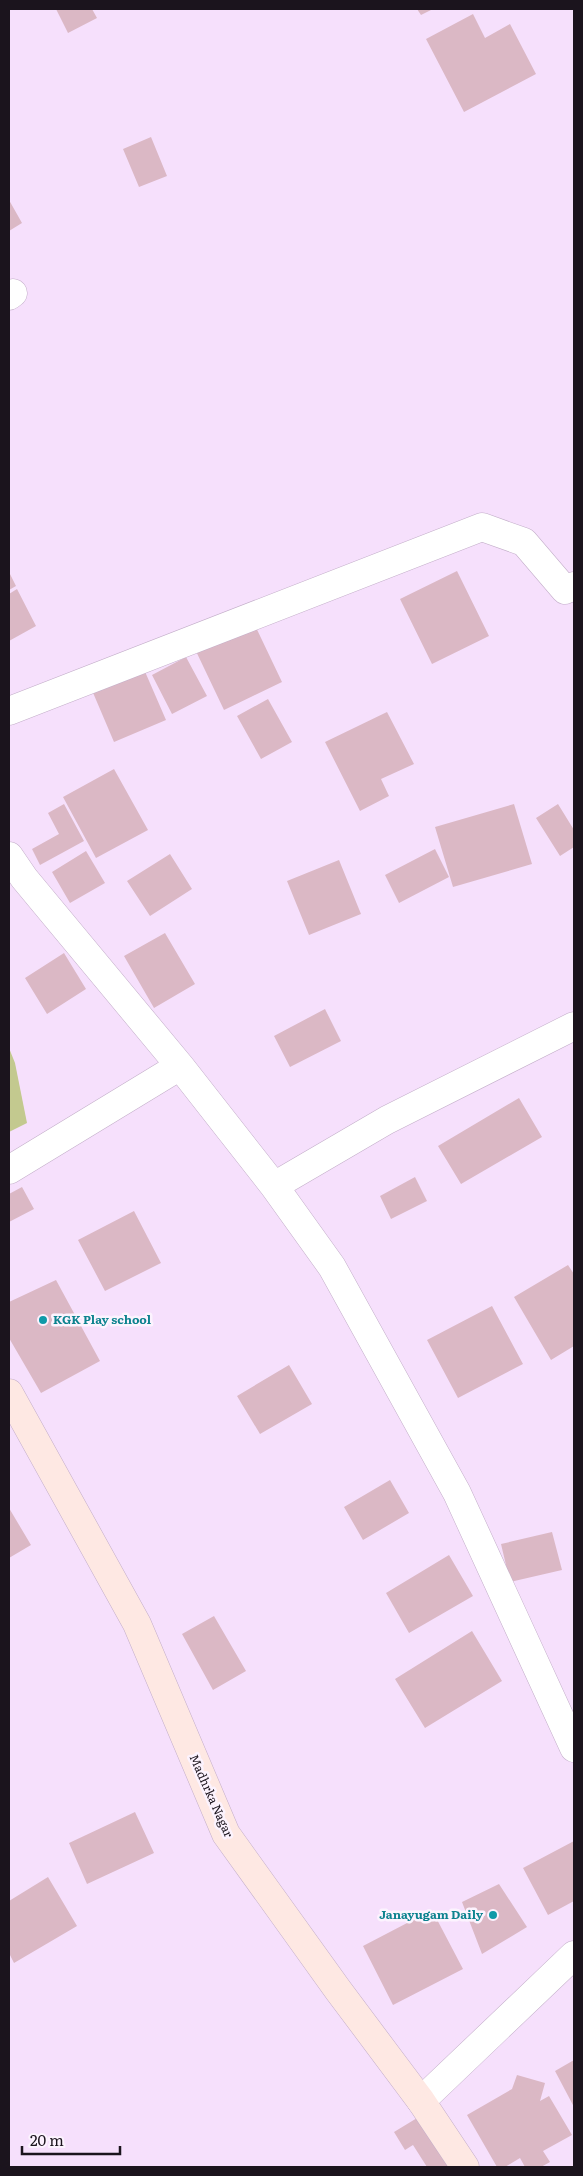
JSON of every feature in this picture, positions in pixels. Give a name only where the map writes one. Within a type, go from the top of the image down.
[{"type":"street","points":[[9,710],[482,527],[524,542],[565,590],[574,586]]},
{"type":"street","points":[[9,856],[16,882],[180,1066],[274,1186],[332,1266],[457,1493],[574,1748]]},
{"type":"street","points":[[274,1186],[387,1120],[574,1026]]},
{"type":"street","points":[[9,1170],[180,1066]]},
{"type":"street","name":"Madhrka Nagar","points":[[9,1393],[137,1624],[226,1834],[421,2101],[464,2167]]},
{"type":"street","points":[[421,2101],[574,1955]]},
{"type":"green space","points":[[9,1048],[15,1063],[27,1123],[9,1132]]},
{"type":"building","points":[[56,9],[92,9],[97,18],[68,33]]},
{"type":"building","points":[[417,9],[433,9],[421,15]]},
{"type":"building","points":[[473,14],[485,38],[510,24],[536,74],[464,112],[426,39]]},
{"type":"building","points":[[151,137],[167,176],[139,187],[123,149]]},
{"type":"building","points":[[9,200],[22,223],[9,231]]},
{"type":"building","points":[[457,571],[489,636],[432,664],[400,599]]},
{"type":"building","points":[[9,572],[16,586],[9,590]]},
{"type":"building","points":[[17,589],[36,626],[9,641],[9,594]]},
{"type":"building","points":[[252,619],[282,682],[224,710],[194,647]]},
{"type":"building","points":[[186,657],[207,696],[172,714],[152,675]]},
{"type":"building","points":[[143,667],[166,720],[114,742],[91,688]]},
{"type":"building","points":[[268,699],[292,742],[261,759],[237,716]]},
{"type":"building","points":[[387,712],[414,764],[381,779],[389,796],[360,811],[325,742]]},
{"type":"building","points":[[114,769],[148,830],[96,858],[63,797]]},
{"type":"building","points":[[64,804],[84,841],[40,865],[32,849],[59,834],[48,813]]},
{"type":"building","points":[[514,804],[532,864],[453,887],[435,827]]},
{"type":"building","points":[[558,804],[574,830],[574,847],[560,856],[536,818]]},
{"type":"building","points":[[435,849],[449,877],[399,903],[385,875]]},
{"type":"building","points":[[86,851],[105,883],[70,903],[52,872]]},
{"type":"building","points":[[170,854],[192,889],[150,916],[127,881]]},
{"type":"building","points":[[339,860],[361,914],[309,935],[287,881]]},
{"type":"building","points":[[165,933],[195,984],[154,1008],[124,956]]},
{"type":"building","points":[[64,953],[86,989],[47,1014],[25,978]]},
{"type":"building","points":[[325,1009],[341,1041],[290,1067],[274,1036]]},
{"type":"building","points":[[519,1098],[542,1137],[461,1184],[438,1146]]},
{"type":"building","points":[[415,1177],[427,1201],[391,1219],[380,1196]]},
{"type":"building","points":[[22,1187],[34,1209],[9,1222],[9,1194]]},
{"type":"building","points":[[134,1211],[161,1263],[105,1291],[78,1240]]},
{"type":"building","points":[[568,1265],[574,1274],[574,1346],[551,1360],[514,1297]]},
{"type":"building","name":"KGK Play school","points":[[56,1280],[100,1361],[41,1393],[9,1338],[9,1302]]},
{"type":"building","points":[[492,1306],[523,1364],[458,1398],[427,1340]]},
{"type":"building","points":[[289,1365],[312,1404],[260,1434],[237,1396]]},
{"type":"building","points":[[390,1480],[409,1513],[363,1540],[344,1507]]},
{"type":"building","points":[[9,1508],[31,1545],[9,1558]]},
{"type":"building","points":[[552,1532],[562,1570],[510,1582],[501,1544]]},
{"type":"building","points":[[449,1555],[473,1596],[409,1633],[386,1593]]},
{"type":"building","points":[[214,1616],[246,1671],[213,1690],[182,1634]]},
{"type":"building","points":[[472,1631],[502,1681],[425,1728],[395,1679]]},
{"type":"building","points":[[135,1812],[154,1853],[87,1884],[69,1843]]},
{"type":"building","points":[[574,1841],[574,1901],[548,1915],[523,1868]]},
{"type":"building","points":[[48,1877],[77,1926],[14,1963],[9,1953],[9,1901]]},
{"type":"building","name":"Janayugam Daily","points":[[499,1884],[527,1927],[482,1954],[462,1902]]},
{"type":"building","points":[[432,1910],[463,1969],[393,2005],[363,1946]]},
{"type":"building","points":[[574,2060],[574,2107],[555,2071]]},
{"type":"building","points":[[517,2075],[545,2083],[540,2101],[549,2096],[572,2135],[543,2151],[550,2162],[541,2167],[525,2167],[520,2158],[505,2167],[497,2167],[467,2115],[512,2089]]},
{"type":"building","points":[[422,2115],[454,2167],[427,2167],[413,2145],[405,2150],[394,2132]]},
{"type":"place","name":"KGK Play school","points":[[43,1320]]},
{"type":"place","name":"Janayugam Daily","points":[[493,1915]]}]
